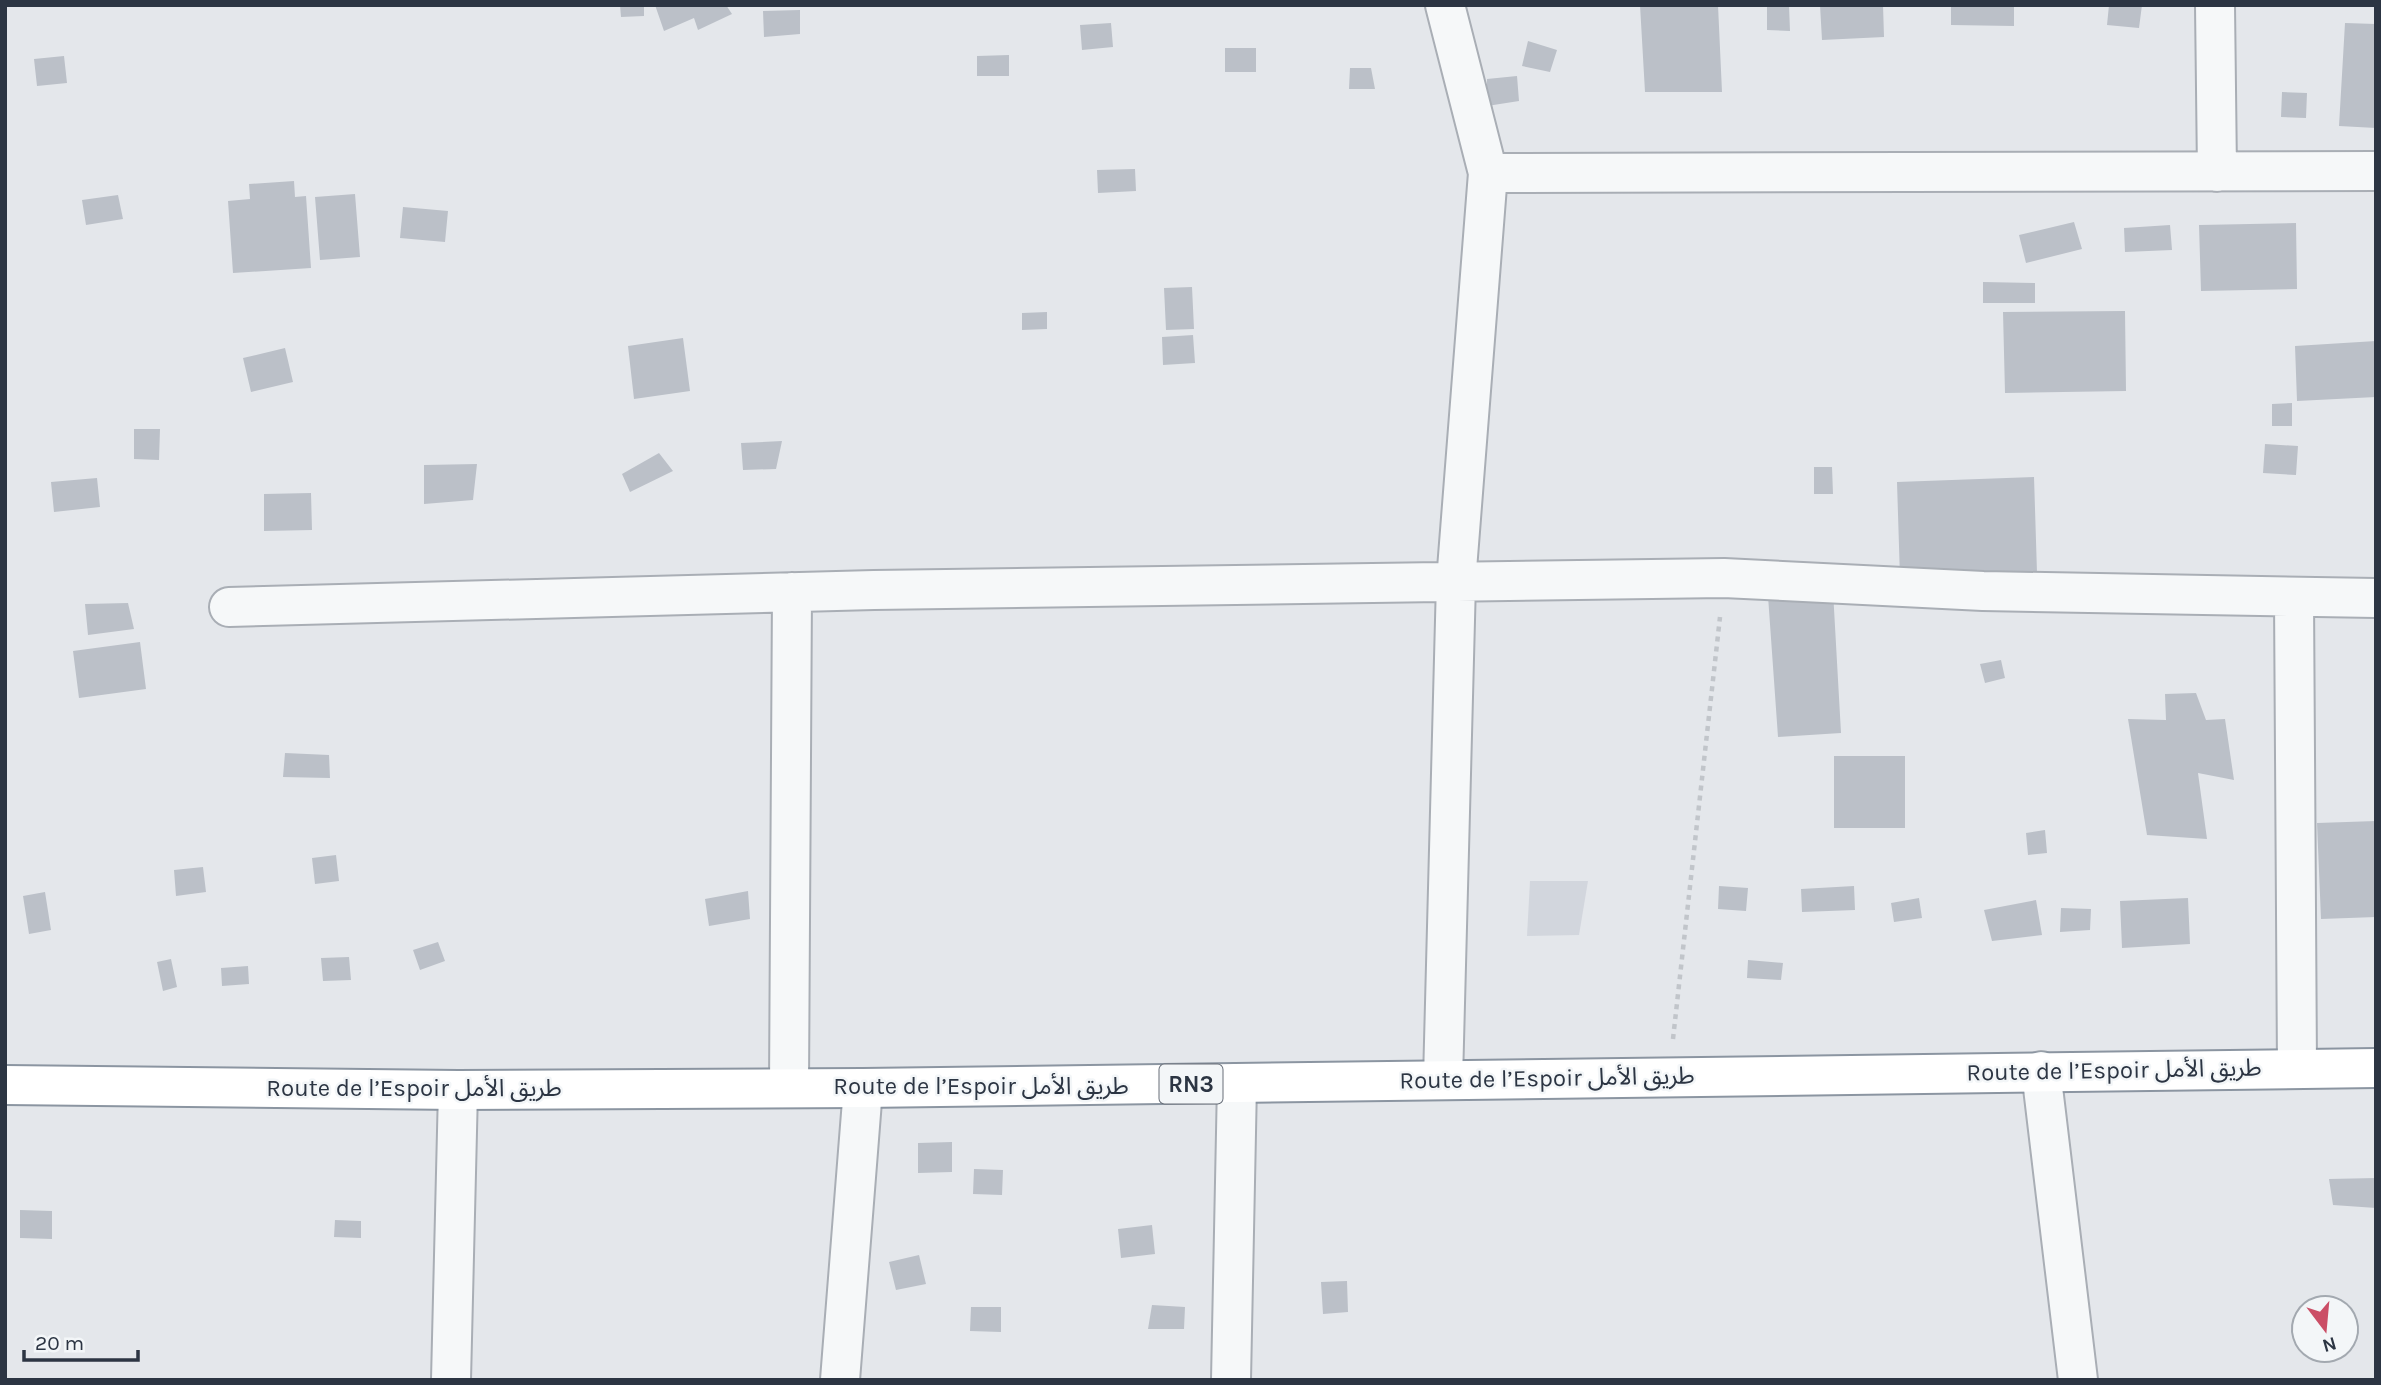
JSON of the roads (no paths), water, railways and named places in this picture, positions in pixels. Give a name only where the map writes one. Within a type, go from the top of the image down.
[{"type":"highway","name":"Route de l’Espoir طريق الأمل","points":[[5,1085],[458,1090],[789,1086],[863,1088],[2376,1068]]},
{"type":"street","points":[[1443,1080],[1456,582],[1488,173],[1445,5]]},
{"type":"street","points":[[2215,5],[2217,172]]},
{"type":"street","points":[[1488,173],[2376,171]]},
{"type":"street","points":[[229,607],[792,592],[1724,578],[1983,591],[2376,598]]},
{"type":"street","points":[[789,1086],[792,592]]},
{"type":"street","points":[[2294,598],[2297,1068]]},
{"type":"street","points":[[2041,1071],[2078,1380]]},
{"type":"street","points":[[1230,1380],[1237,1083]]},
{"type":"street","points":[[840,1380],[863,1088]]},
{"type":"street","points":[[451,1380],[458,1090]]}]
